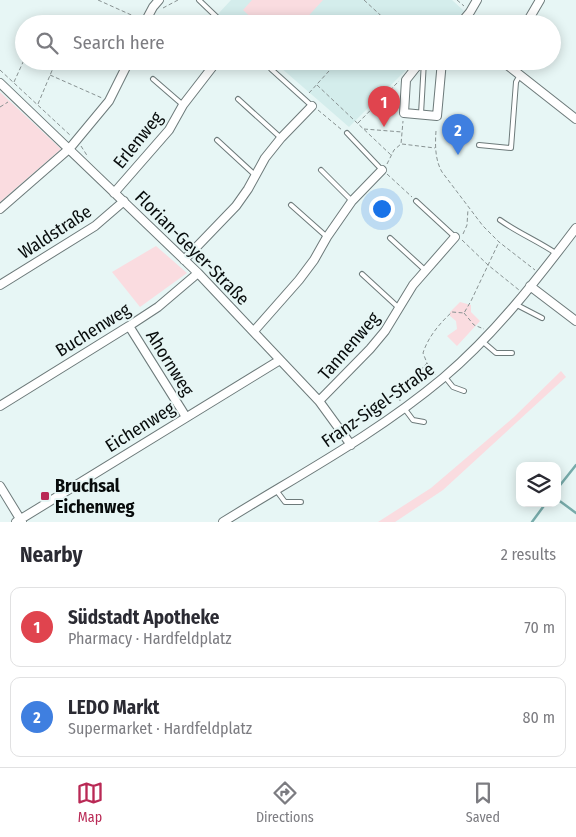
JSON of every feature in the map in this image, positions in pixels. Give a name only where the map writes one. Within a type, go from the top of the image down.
[{"type":"street","points":[[153,4],[159,0]]},
{"type":"street","points":[[468,15],[477,0]]},
{"type":"street","points":[[531,15],[540,0]]},
{"type":"street","points":[[0,209],[70,148],[109,101],[125,70]]},
{"type":"street","name":"Erlenweg","points":[[114,193],[169,130],[183,105],[210,70]]},
{"type":"street","points":[[415,70],[406,80],[404,113],[437,116],[441,70]]},
{"type":"street","points":[[513,70],[576,120]]},
{"type":"street","name":"Florian-Geyer-Straße","points":[[0,83],[70,148],[198,273],[319,401],[351,445]]},
{"type":"street","points":[[184,260],[236,206],[265,158],[281,138],[312,106]]},
{"type":"street","points":[[254,331],[299,280],[352,201],[382,170]]},
{"type":"street","name":"Waldstraße","points":[[0,285],[95,226],[124,202]]},
{"type":"street","name":"Franz-Sigel-Straße","points":[[223,522],[351,445],[445,377],[491,332],[557,254],[576,228]]},
{"type":"street","name":"Tannenweg","points":[[319,401],[385,331],[413,286],[455,237]]},
{"type":"street","name":"Buchenweg","points":[[0,406],[129,326],[158,306],[198,273]]},
{"type":"street","points":[[530,286],[576,321]]},
{"type":"street","name":"Ahornweg","points":[[129,326],[186,417]]},
{"type":"street","name":"Eichenweg","points":[[20,521],[280,360]]},
{"type":"street","points":[[0,486],[20,521]]},
{"type":"lane","points":[[199,0],[215,15]]},
{"type":"lane","points":[[272,70],[312,106]]},
{"type":"lane","points":[[421,114],[423,70]]},
{"type":"lane","points":[[479,145],[511,148],[516,82],[520,76]]},
{"type":"lane","name":"Erlenweg","points":[[154,79],[183,105]]},
{"type":"lane","points":[[238,99],[281,138]]},
{"type":"lane","points":[[346,133],[382,170]]},
{"type":"lane","points":[[217,140],[255,175]]},
{"type":"lane","points":[[321,170],[352,201]]},
{"type":"lane","name":"Tannenweg","points":[[416,201],[455,237]]},
{"type":"lane","points":[[290,205],[327,237]]},
{"type":"lane","points":[[500,220],[557,254]]},
{"type":"lane","points":[[390,238],[426,271]]},
{"type":"lane","name":"Tannenweg","points":[[362,274],[399,308]]},
{"type":"lane","points":[[515,304],[542,318]]},
{"type":"lane","points":[[482,341],[496,353],[512,353]]},
{"type":"lane","points":[[445,377],[453,387],[464,391]]},
{"type":"lane","points":[[404,408],[413,420],[424,422]]},
{"type":"lane","points":[[276,490],[285,502],[301,502]]},
{"type":"path","points":[[98,0],[130,15]]},
{"type":"path","points":[[153,4],[163,8],[178,0]]},
{"type":"path","points":[[364,0],[380,15]]},
{"type":"path","points":[[457,0],[470,12]]},
{"type":"path","points":[[0,70],[76,140],[87,153],[91,170]]},
{"type":"path","points":[[0,108],[13,95],[14,83],[20,70]]},
{"type":"path","points":[[34,114],[52,70]]},
{"type":"path","points":[[118,70],[124,73]]},
{"type":"path","points":[[309,93],[330,71]]},
{"type":"path","points":[[50,75],[109,101]]},
{"type":"path","points":[[358,124],[398,81],[406,80]]},
{"type":"path","points":[[317,85],[392,155]]},
{"type":"path","points":[[312,106],[346,133]]},
{"type":"path","points":[[404,113],[401,144],[394,150],[390,161],[382,170],[416,201]]},
{"type":"path","points":[[363,129],[402,132]]},
{"type":"path","points":[[436,131],[435,148],[438,163],[442,172],[468,208],[499,242],[540,273]]},
{"type":"path","points":[[401,144],[435,148]]},
{"type":"path","points":[[438,163],[442,162]]},
{"type":"path","points":[[468,208],[467,225],[462,240],[523,294]]},
{"type":"path","points":[[464,313],[499,242]]},
{"type":"path","points":[[435,375],[423,353],[441,323],[452,312],[464,313],[474,325],[491,332]]},
{"type":"path","points":[[407,397],[400,403],[399,394],[428,363]]},
{"type":"shaded area","points":[[231,0],[452,0],[464,11],[460,15],[218,14]]},
{"type":"shaded area","points":[[252,0],[323,0],[309,15],[248,15],[243,10]]},
{"type":"shaded area","points":[[283,70],[406,70],[349,127]]},
{"type":"shaded area","points":[[0,92],[61,149],[0,202]]},
{"type":"shaded area","points":[[156,246],[187,273],[140,307],[112,272]]},
{"type":"shaded area","points":[[460,302],[471,305],[471,312],[480,321],[457,346],[447,336],[457,329],[456,321],[450,316],[450,312]]},
{"type":"shaded area","points":[[561,371],[566,377],[443,490],[395,522],[378,522],[431,488],[514,417]]},
{"type":"waterway","points":[[561,484],[576,465]]},
{"type":"waterway","points":[[561,502],[576,513]]},
{"type":"waterway","points":[[532,522],[543,507]]},
{"type":"place","name":"Südstadt Apotheke","points":[[384,127]]},
{"type":"place","name":"LEDO Markt","points":[[458,155]]},
{"type":"place","name":"Bruchsal Eichenweg","points":[[45,496]]}]
